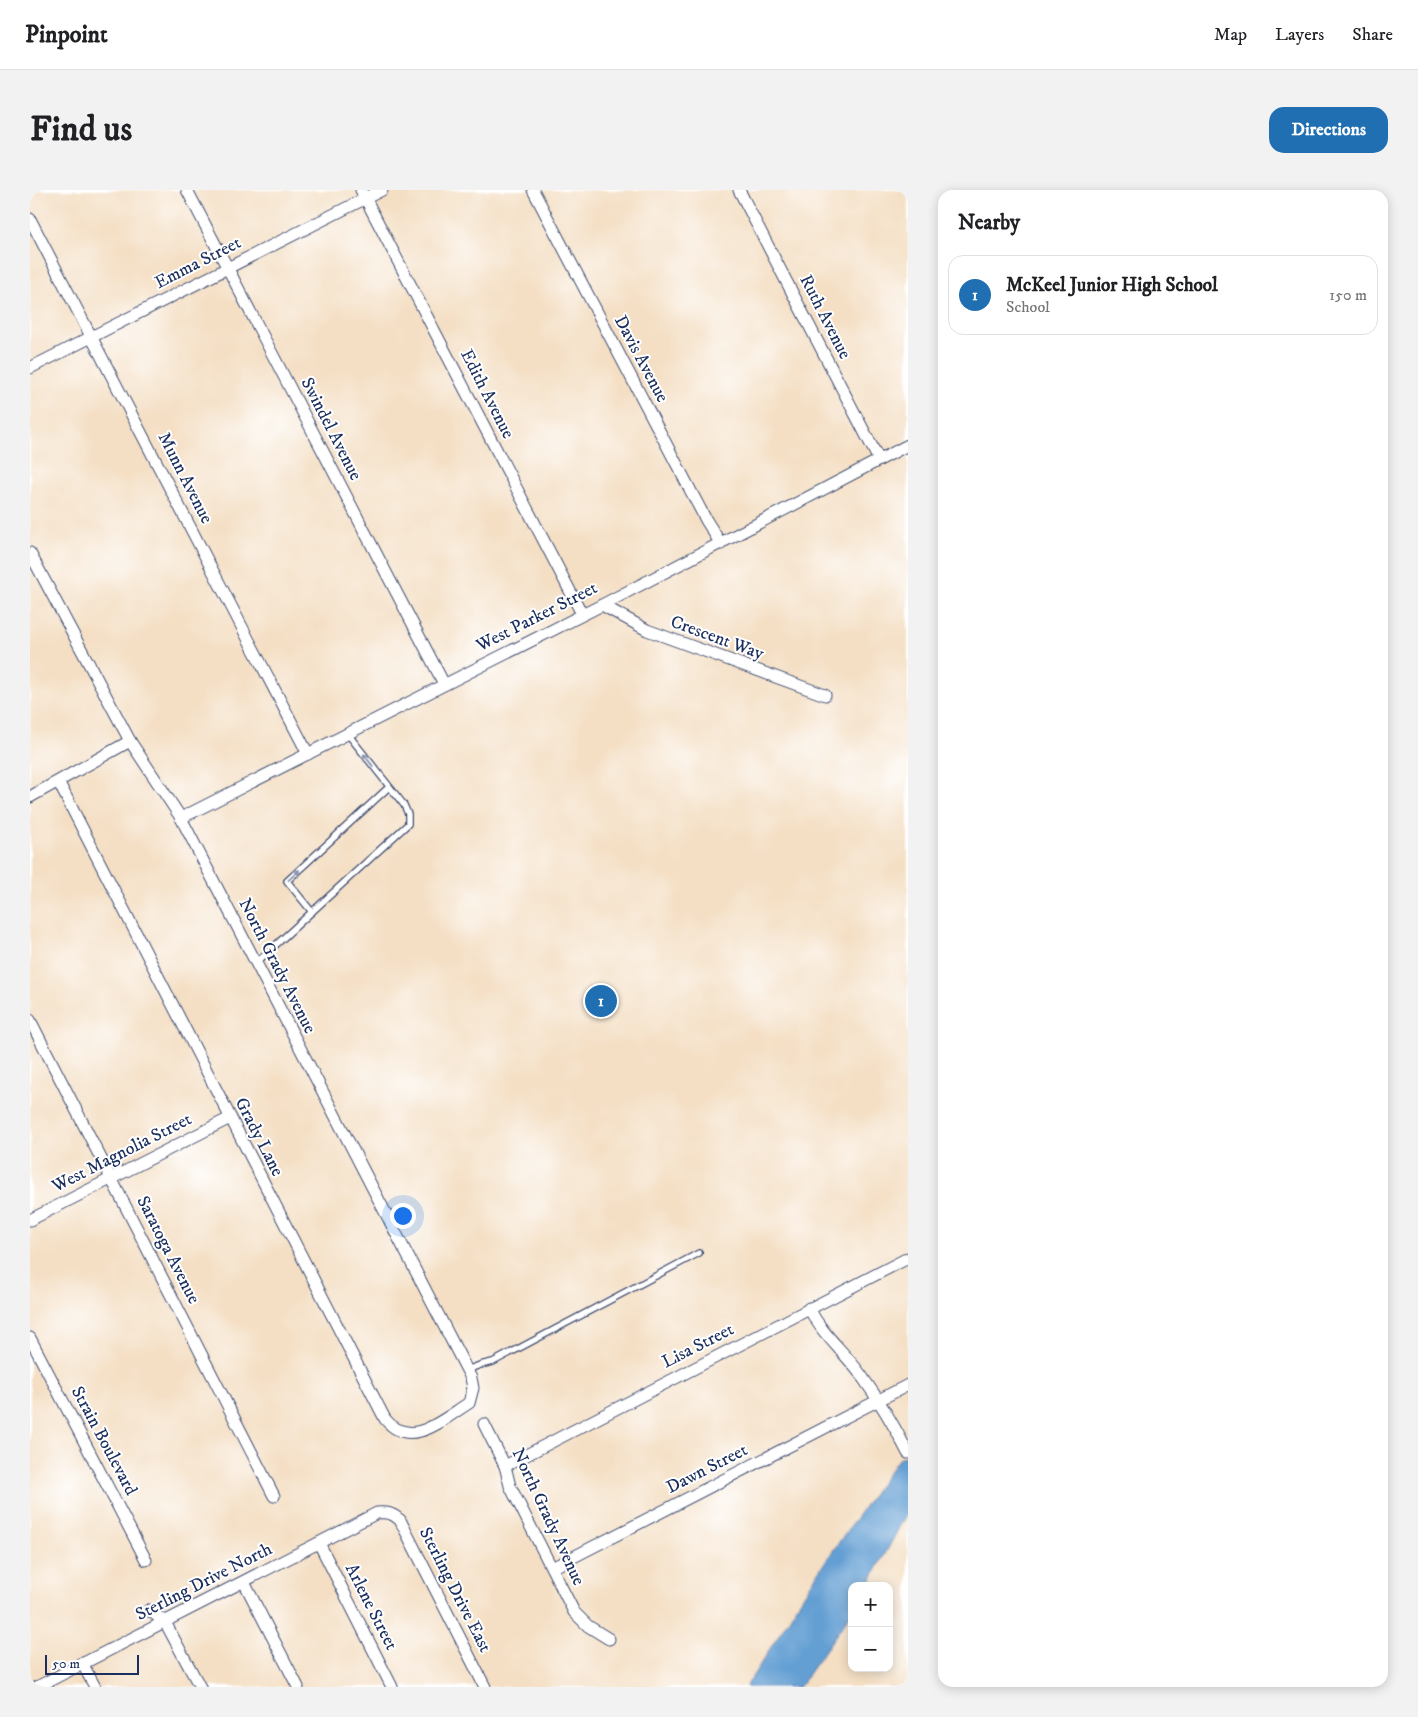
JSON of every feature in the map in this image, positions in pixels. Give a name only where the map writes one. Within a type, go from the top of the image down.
[{"type":"street","name":"Swindel Avenue","points":[[187,190],[444,684]]},
{"type":"street","name":"Emma Street","points":[[30,368],[228,267],[363,194],[382,190]]},
{"type":"street","name":"Davis Avenue","points":[[533,190],[706,520],[721,544]]},
{"type":"street","name":"Ruth Avenue","points":[[739,190],[879,460]]},
{"type":"street","name":"Edith Avenue","points":[[363,194],[582,614]]},
{"type":"street","name":"Munn Avenue","points":[[30,219],[308,754]]},
{"type":"street","name":"West Parker Street","points":[[181,818],[721,544],[908,445]]},
{"type":"street","name":"North Grady Avenue","points":[[30,553],[130,742],[181,818],[471,1378],[473,1388],[470,1403]]},
{"type":"street","name":"Crescent Way","points":[[602,605],[647,630],[825,694]]},
{"type":"street","points":[[30,797],[59,783],[130,742]]},
{"type":"street","name":"Grady Lane","points":[[59,783],[385,1419],[391,1426],[401,1431],[412,1433],[424,1431],[470,1403]]},
{"type":"street","name":"Saratoga Avenue","points":[[30,1020],[274,1496]]},
{"type":"street","name":"West Magnolia Street","points":[[30,1220],[230,1118]]},
{"type":"street","name":"Lisa Street","points":[[505,1466],[908,1258]]},
{"type":"street","points":[[809,1308],[817,1324],[860,1374],[890,1418],[907,1451]]},
{"type":"street","name":"Strain Boulevard","points":[[30,1338],[146,1560]]},
{"type":"street","name":"Dawn Street","points":[[552,1568],[908,1385]]},
{"type":"street","name":"North Grady Avenue","points":[[484,1424],[505,1466],[510,1486],[574,1612],[588,1626],[609,1639]]},
{"type":"street","name":"Sterling Drive North","points":[[37,1687],[377,1513],[389,1513]]},
{"type":"street","name":"Sterling Drive East","points":[[389,1513],[400,1520],[485,1687]]},
{"type":"street","name":"Arlene Street","points":[[319,1543],[392,1687]]},
{"type":"street","points":[[244,1582],[298,1687]]},
{"type":"street","points":[[149,1610],[165,1622],[200,1687]]},
{"type":"street","points":[[82,1663],[95,1687]]},
{"type":"lane","points":[[256,963],[408,824],[408,814],[389,786],[347,734]]},
{"type":"lane","points":[[312,912],[287,881],[389,786]]},
{"type":"lane","points":[[466,1370],[493,1362],[700,1253]]},
{"type":"water","points":[[908,1454],[908,1511],[870,1582],[848,1582],[848,1618],[799,1687],[746,1687],[820,1569],[898,1459]]},
{"type":"place","name":"McKeel Junior High School","points":[[601,1001]]}]
